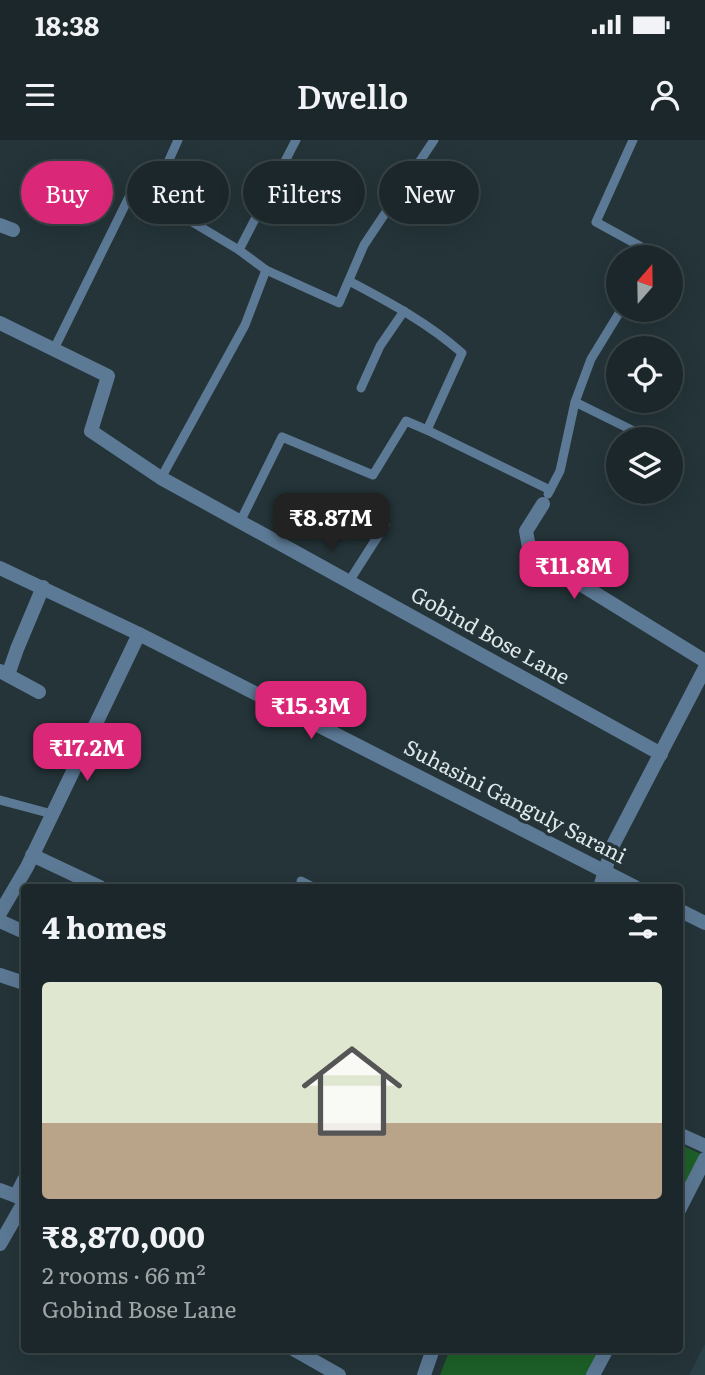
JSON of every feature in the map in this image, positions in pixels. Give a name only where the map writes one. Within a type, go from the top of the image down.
[{"type":"street","name":"Gobind Bose Lane","points":[[0,323],[108,376],[91,431],[161,478],[661,754]]},
{"type":"street","points":[[546,497],[526,531],[530,552],[705,662]]},
{"type":"street","name":"Suhasini Ganguly Sarani","points":[[0,568],[139,634],[629,884]]},
{"type":"street","points":[[39,692],[4,673],[43,587]]},
{"type":"street","points":[[0,913],[32,855],[139,634]]},
{"type":"street","points":[[601,884],[614,845],[705,668]]},
{"type":"street","points":[[32,855],[94,884]]},
{"type":"street","points":[[683,912],[705,923]]},
{"type":"street","points":[[0,921],[21,931]]},
{"type":"street","points":[[0,975],[21,982]]},
{"type":"street","points":[[683,1136],[705,1146]]},
{"type":"street","points":[[683,1202],[705,1159]]},
{"type":"street","points":[[0,1190],[21,1199]]},
{"type":"street","points":[[0,1244],[21,1201]]},
{"type":"street","points":[[300,1353],[339,1375]]},
{"type":"street","points":[[424,1375],[432,1353]]},
{"type":"street","points":[[593,1375],[605,1353]]},
{"type":"lane","points":[[178,140],[152,198],[239,250],[266,270],[339,303],[364,245],[434,140]]},
{"type":"lane","points":[[239,250],[296,140]]},
{"type":"lane","points":[[633,140],[596,222],[638,245]]},
{"type":"lane","points":[[54,349],[127,201]]},
{"type":"lane","points":[[161,478],[245,325],[266,270]]},
{"type":"lane","points":[[349,281],[442,335],[462,353],[427,430]]},
{"type":"lane","points":[[361,388],[380,346],[404,311]]},
{"type":"lane","points":[[240,522],[282,437],[373,475],[406,421],[427,430],[546,497],[560,471],[575,402],[592,359],[614,322]]},
{"type":"lane","points":[[575,402],[626,427]]},
{"type":"lane","points":[[348,583],[385,525]]},
{"type":"lane","points":[[0,800],[52,814]]},
{"type":"lane","points":[[301,881],[307,884]]},
{"type":"shaded area","points":[[705,1344],[705,1375],[689,1375]]},
{"type":"green space","points":[[683,1146],[703,1155],[683,1193]]},
{"type":"green space","points":[[448,1353],[599,1353],[588,1375],[440,1375]]}]
